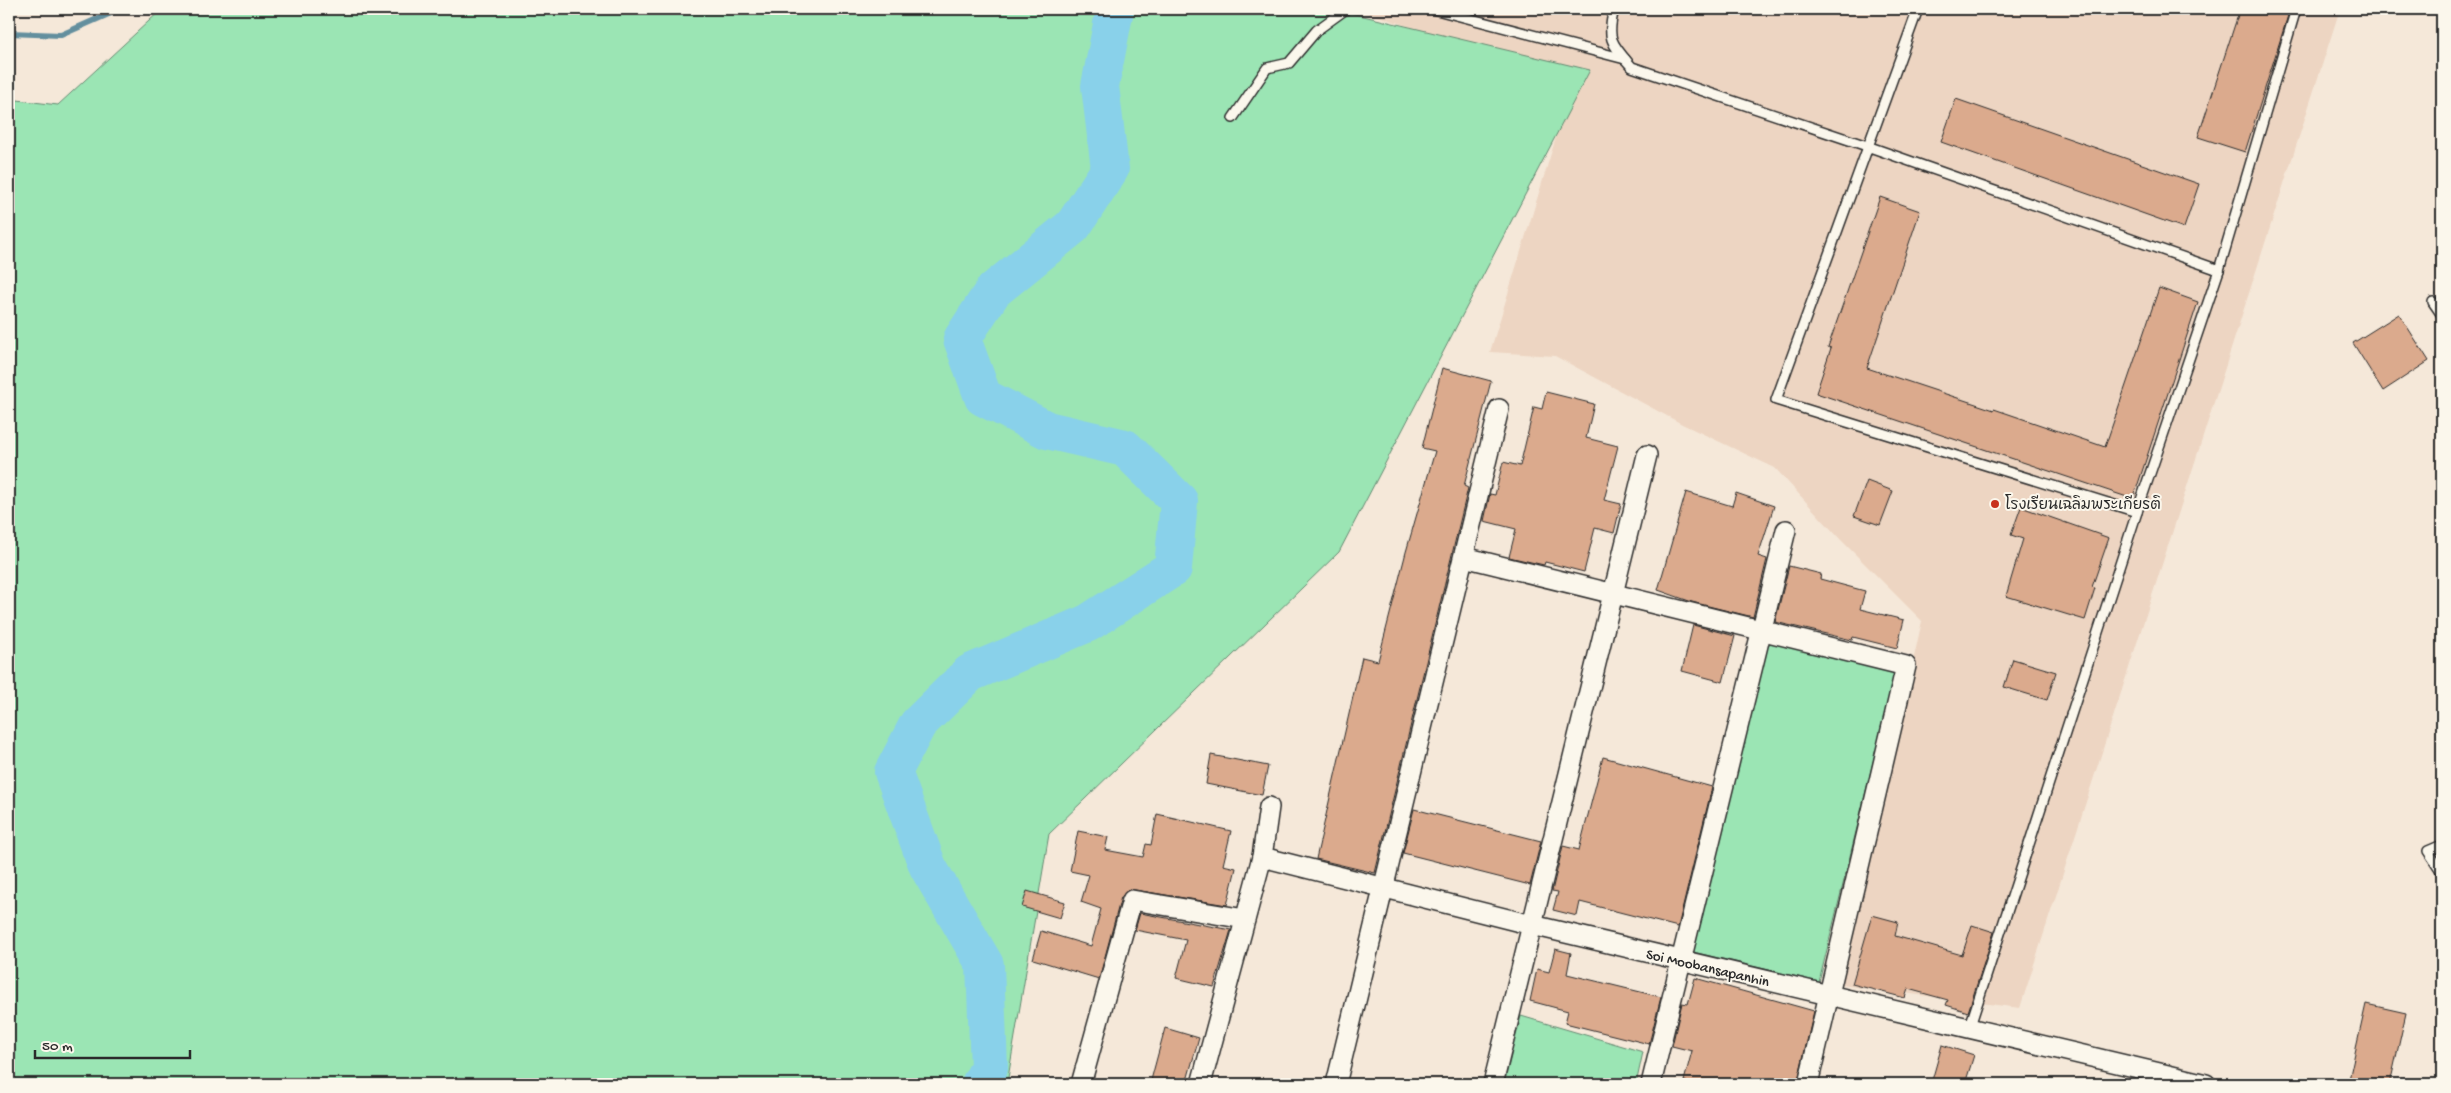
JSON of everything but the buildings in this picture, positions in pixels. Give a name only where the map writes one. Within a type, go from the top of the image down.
[{"type":"street","points":[[1336,1084],[1500,410]]},
{"type":"street","points":[[1493,1084],[1647,456]]},
{"type":"street","points":[[1651,1084],[1786,530]]},
{"type":"street","points":[[1464,557],[1906,666],[1808,1084]]},
{"type":"street","points":[[1202,1084],[1262,857],[1269,807]]},
{"type":"street","name":"Soi Moobansapanhin","points":[[1262,857],[1532,925],[2206,1084]]},
{"type":"street","points":[[1081,1084],[1132,900],[1245,919]]},
{"type":"lane","points":[[1233,118],[1267,68],[1289,63],[1317,30],[1346,9]]},
{"type":"lane","points":[[1433,9],[1625,59]]},
{"type":"lane","points":[[1614,9],[1609,29],[1616,50],[1632,67],[1867,146],[2219,270]]},
{"type":"lane","points":[[1918,9],[1776,400],[2137,512]]},
{"type":"lane","points":[[1969,1028],[2137,512],[2219,270],[2296,9]]},
{"type":"lane","points":[[2433,302],[2442,316]]},
{"type":"lane","points":[[2442,846],[2428,851],[2442,872]]},
{"type":"shaded area","name":"โรงเรียนเฉลิมพระเกียรติ","points":[[1357,9],[2340,9],[2020,1008],[1841,985],[1922,621],[1840,539],[1775,468],[1682,424],[1555,356],[1490,352],[1573,82]]},
{"type":"green space","points":[[162,9],[1334,9],[1590,70],[1339,552],[1049,834],[1007,1084],[9,1084],[9,99],[58,105]]},
{"type":"green space","points":[[1769,640],[1895,673],[1819,982],[1693,952]]},
{"type":"green space","points":[[1521,1016],[1643,1052],[1636,1084],[1504,1084]]},
{"type":"waterway","points":[[9,33],[61,35],[120,9]]},
{"type":"waterway","points":[[980,1084],[989,1068],[985,965],[928,867],[893,772],[918,724],[970,673],[1088,623],[1173,568],[1179,501],[1125,448],[1047,430],[983,397],[962,339],[993,291],[1073,226],[1110,169],[1100,86],[1115,9]]},
{"type":"place","name":"โรงเรียนเฉลิมพระเกียรติ","points":[[1995,504]]}]
